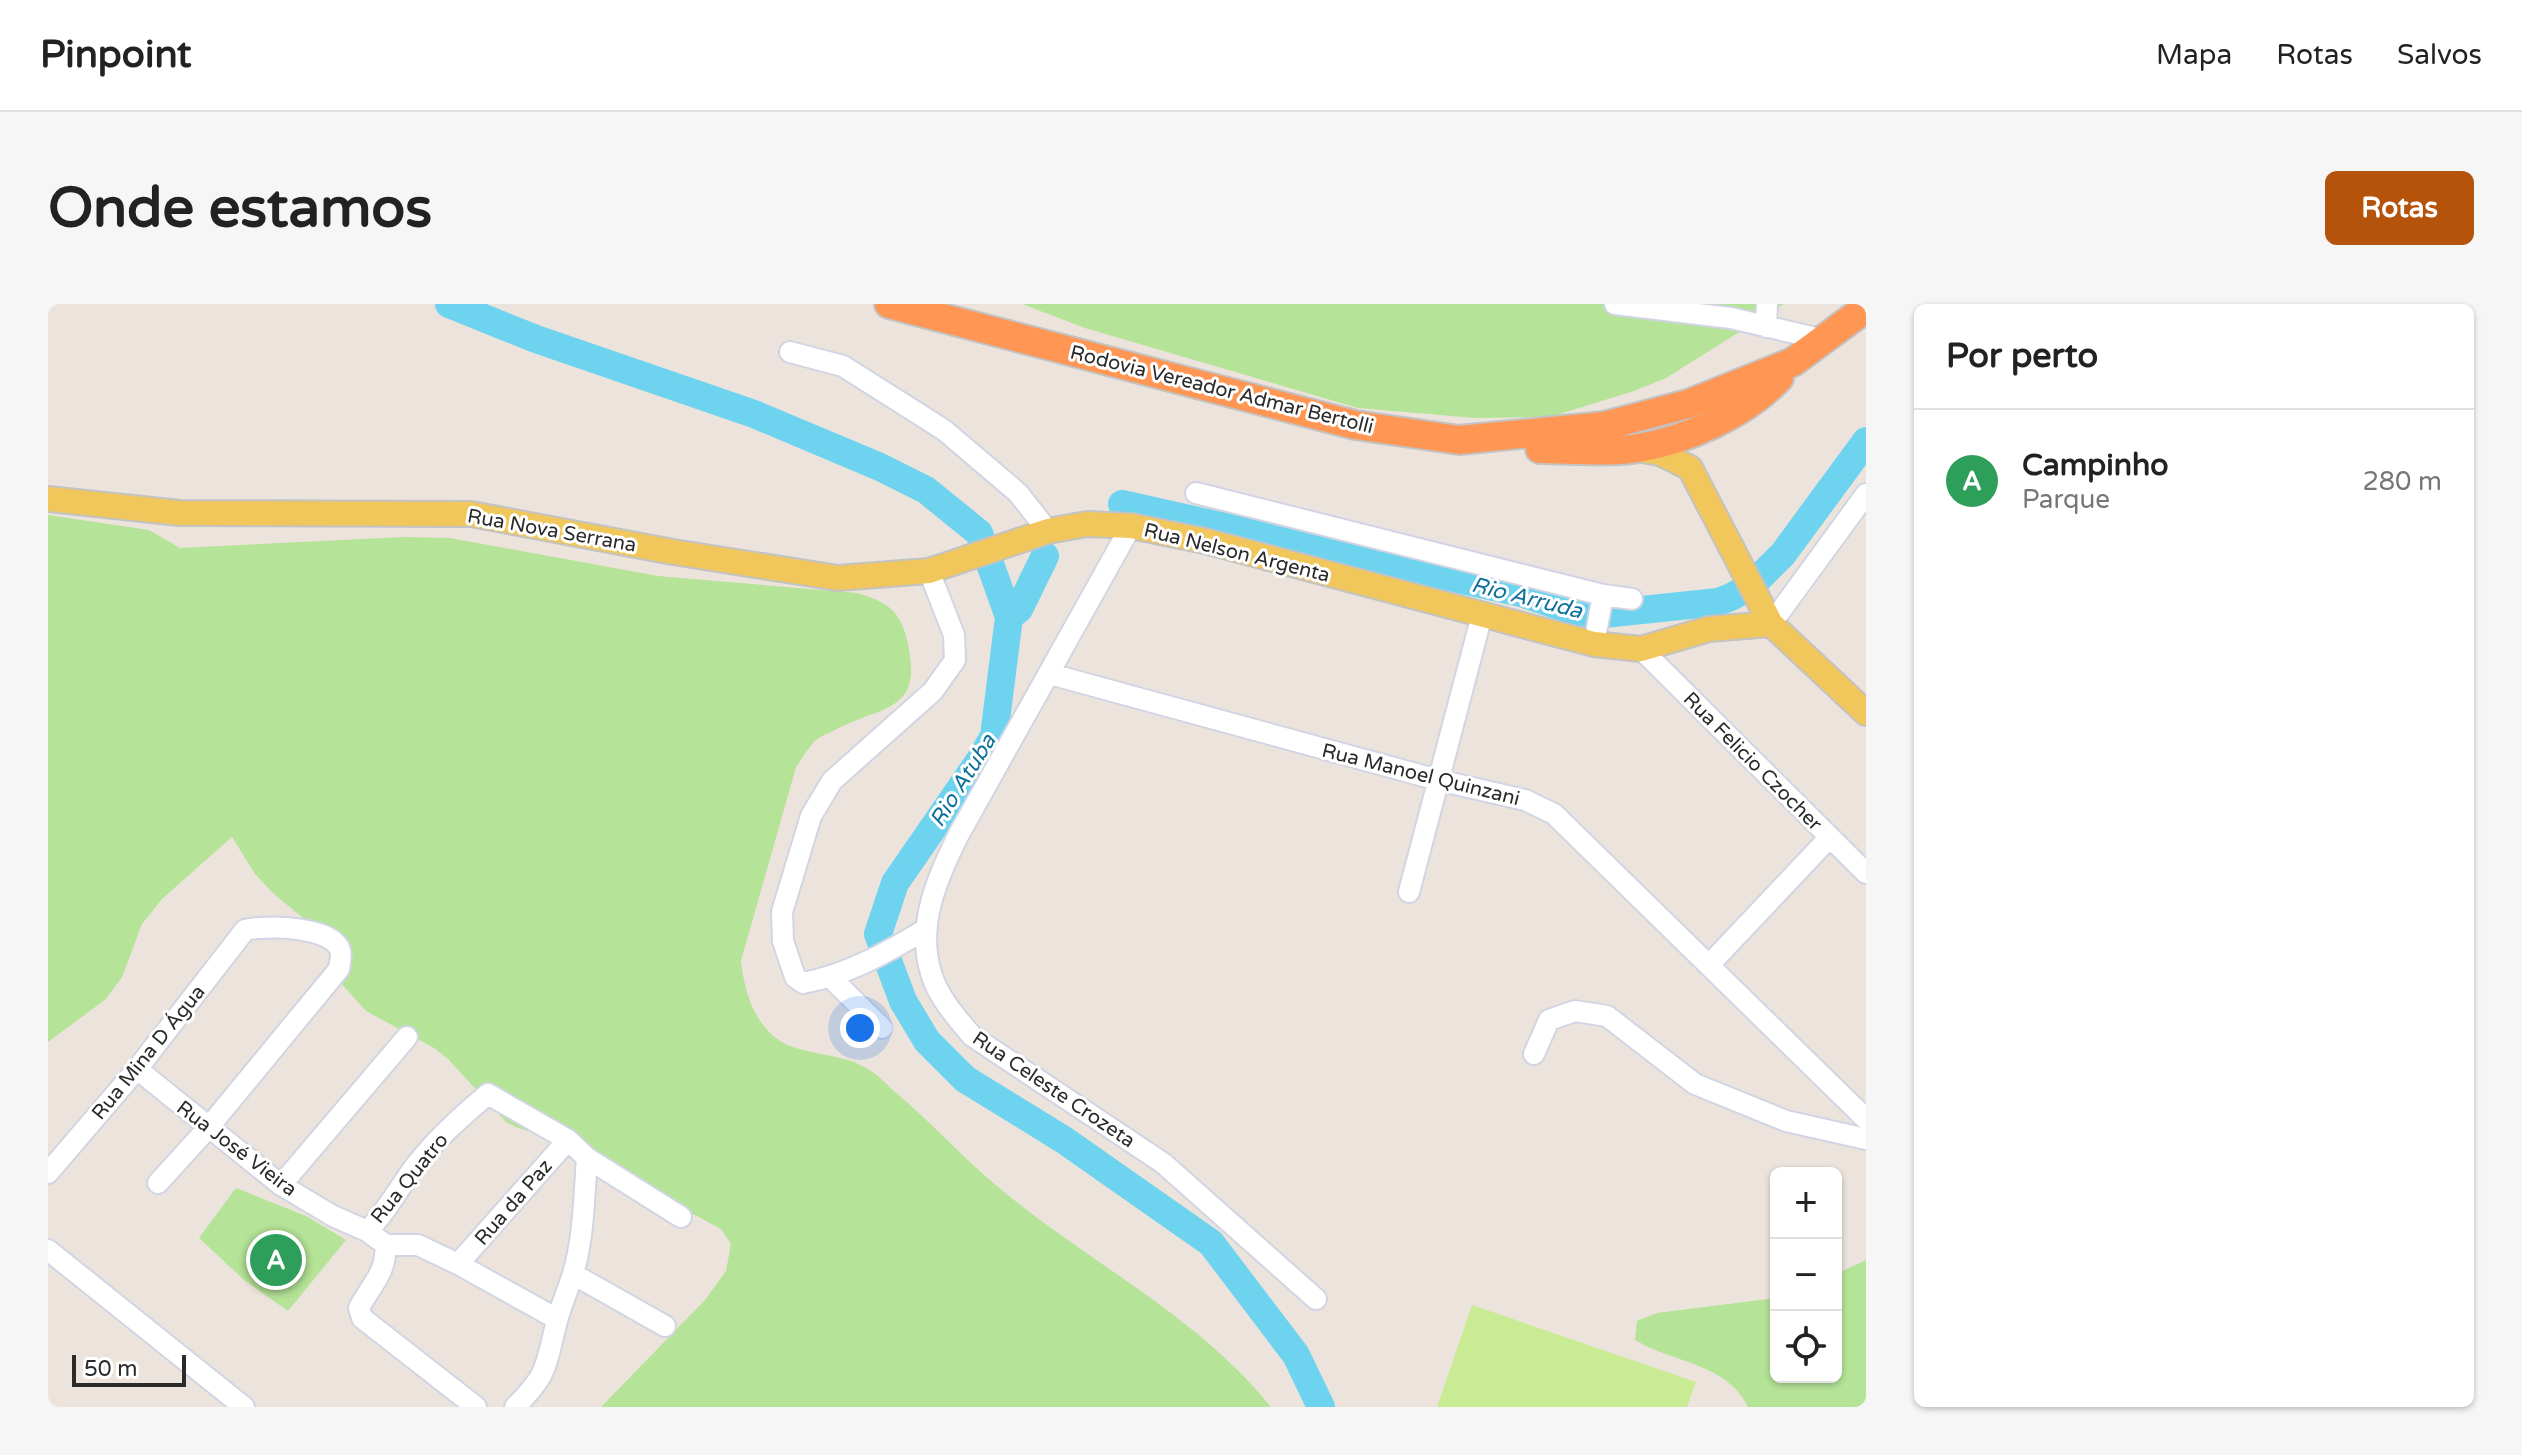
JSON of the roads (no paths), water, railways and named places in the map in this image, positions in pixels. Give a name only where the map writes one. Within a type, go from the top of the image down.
[{"type":"highway","name":"Rodovia Vereador Admar Bertolli","points":[[889,304],[1355,425],[1459,440],[1604,426],[1688,404],[1793,362],[1866,308]]},
{"type":"highway","points":[[1459,440],[1523,449],[1636,449],[1697,430],[1739,409],[1774,383],[1793,362]]},
{"type":"main road","points":[[1690,468],[1697,430]]},
{"type":"main road","points":[[1636,449],[1660,453],[1690,468],[1771,624],[1866,713]]},
{"type":"main road","name":"Rua Nova Serrana","points":[[48,499],[180,513],[471,514],[673,552],[838,578],[937,568],[1048,531]]},
{"type":"main road","name":"Rua Nelson Argenta","points":[[1048,531],[1087,524],[1131,526],[1205,541],[1594,644],[1641,649],[1709,629],[1771,624]]},
{"type":"street","points":[[1615,304],[1731,318],[1824,340]]},
{"type":"street","points":[[1766,327],[1767,304]]},
{"type":"street","points":[[790,352],[843,366],[944,430],[1018,493],[1048,531]]},
{"type":"street","points":[[1196,493],[1603,595],[1632,599]]},
{"type":"street","points":[[1771,624],[1866,494]]},
{"type":"street","name":"Rua Celeste Crozeta","points":[[1131,526],[936,880],[926,929],[931,973],[949,1008],[972,1036],[1163,1163],[1316,1299]]},
{"type":"street","points":[[926,929],[831,978],[803,983],[795,977],[783,941],[782,912],[811,816],[832,781],[933,691],[955,660],[954,635],[937,568]]},
{"type":"street","points":[[1594,644],[1603,595]]},
{"type":"street","points":[[1409,892],[1482,615]]},
{"type":"street","name":"Rua Felicio Czocher","points":[[1641,649],[1866,873]]},
{"type":"street","name":"Rua Manoel Quinzani","points":[[1050,674],[1438,780],[1525,800],[1554,814],[1866,1119]]},
{"type":"street","points":[[1709,965],[1829,838]]},
{"type":"street","name":"Rua Mina D Água","points":[[48,1173],[137,1069],[245,930],[261,926],[283,927],[311,932],[334,941],[341,952],[339,969],[208,1128]]},
{"type":"street","points":[[831,978],[882,1028]]},
{"type":"street","points":[[1534,1054],[1549,1020],[1575,1011],[1607,1016],[1695,1084],[1786,1121],[1866,1139]]},
{"type":"street","points":[[281,1185],[407,1037]]},
{"type":"street","name":"Rua José Vieira","points":[[137,1069],[281,1185],[333,1216],[367,1231],[386,1245]]},
{"type":"street","name":"Rua Quatro","points":[[367,1231],[380,1218],[416,1164],[455,1121],[488,1094],[568,1140]]},
{"type":"street","points":[[158,1183],[208,1128]]},
{"type":"street","points":[[568,1140],[587,1158],[681,1217]]},
{"type":"street","name":"Rua da Paz","points":[[458,1264],[568,1140]]},
{"type":"street","points":[[515,1407],[539,1383],[549,1360],[557,1319],[582,1236],[587,1158]]},
{"type":"street","points":[[476,1407],[362,1318],[359,1308],[380,1278],[386,1260],[386,1245],[418,1245],[557,1319]]},
{"type":"street","points":[[48,1250],[244,1407]]},
{"type":"street","points":[[573,1274],[665,1326]]},
{"type":"waterway","name":"Rio Atuba","points":[[449,304],[536,339],[754,414],[880,467],[926,490],[979,533],[1009,617],[994,736],[895,883],[878,934],[903,1001],[927,1041],[965,1079],[1064,1140],[1211,1243],[1296,1355],[1321,1407]]},
{"type":"waterway","name":"Rio Arruda","points":[[1122,504],[1521,593],[1577,612],[1604,614],[1718,602],[1751,586],[1783,554],[1866,441]]},
{"type":"waterway","name":"Rio Arruda","points":[[1009,617],[1019,609],[1045,556]]},
{"type":"place","name":"Campinho","points":[[276,1260]]}]
